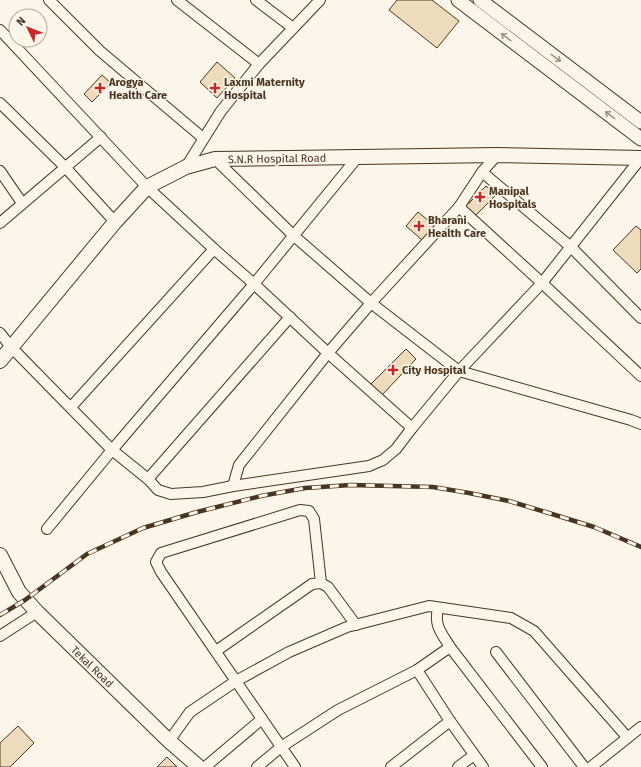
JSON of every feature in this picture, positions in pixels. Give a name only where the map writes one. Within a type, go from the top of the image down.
[{"type":"main road","name":"S.N.R Hospital Road","points":[[0,361],[116,222],[148,187],[186,167],[215,159],[497,155],[641,158]]},
{"type":"main road","name":"Tekal Road","points":[[0,555],[19,592],[37,612],[169,741],[199,767]]},
{"type":"street","points":[[49,0],[100,51],[203,138]]},
{"type":"street","points":[[176,0],[259,64]]},
{"type":"street","points":[[256,0],[293,28]]},
{"type":"street","points":[[186,167],[221,111],[259,64],[320,0]]},
{"type":"street","points":[[458,0],[641,139]]},
{"type":"street","points":[[480,0],[641,122]]},
{"type":"street","points":[[0,30],[148,187],[214,249],[412,428]]},
{"type":"street","points":[[0,103],[65,167],[116,222]]},
{"type":"street","points":[[0,223],[101,137]]},
{"type":"street","points":[[233,486],[239,465],[328,352],[370,303],[459,207],[482,172],[497,155]]},
{"type":"street","points":[[47,529],[112,450],[254,284],[357,158]]},
{"type":"street","points":[[0,333],[11,347],[112,450],[148,479],[158,490],[171,494],[203,492],[233,486],[369,466],[383,460],[396,449],[459,371],[542,283],[641,158]]},
{"type":"street","points":[[215,159],[293,235],[370,303],[459,371],[641,424]]},
{"type":"street","points":[[0,171],[22,203]]},
{"type":"street","points":[[482,172],[571,247],[641,318]]},
{"type":"street","points":[[459,207],[641,376]]},
{"type":"street","points":[[71,407],[214,249]]},
{"type":"street","points":[[148,479],[290,317]]},
{"type":"street","points":[[295,767],[161,572],[156,562],[161,553],[300,510],[309,511],[314,518],[321,583]]},
{"type":"street","points":[[216,651],[312,584],[321,583],[328,588],[356,625]]},
{"type":"street","points":[[169,741],[190,712],[236,681],[289,652],[347,627],[429,606],[511,618],[534,631],[627,737]]},
{"type":"street","points":[[438,608],[436,618],[439,629],[450,647],[542,767]]},
{"type":"street","points":[[0,636],[37,612]]},
{"type":"street","points":[[257,767],[281,747],[338,710],[417,670],[450,647]]},
{"type":"street","points":[[496,652],[584,767]]},
{"type":"street","points":[[417,670],[450,721],[483,767]]},
{"type":"street","points":[[205,767],[262,719]]},
{"type":"street","points":[[391,767],[450,721]]},
{"type":"street","points":[[591,767],[641,727]]},
{"type":"street","points":[[458,767],[474,755]]},
{"type":"building","points":[[397,0],[432,0],[459,21],[437,48],[389,10]]},
{"type":"building","points":[[217,62],[235,78],[217,98],[200,82]]},
{"type":"building","points":[[102,75],[111,83],[92,102],[84,94]]},
{"type":"building","points":[[486,186],[496,195],[474,217],[465,207]]},
{"type":"building","points":[[418,212],[435,226],[422,240],[406,226]]},
{"type":"building","points":[[636,226],[641,230],[641,269],[637,273],[613,250]]},
{"type":"building","points":[[406,349],[416,359],[382,395],[371,384]]},
{"type":"building","points":[[18,726],[34,743],[10,767],[0,767],[0,743]]},
{"type":"building","points":[[167,757],[177,767],[157,767]]},
{"type":"railway","points":[[0,615],[25,600],[87,554],[143,528],[197,512],[261,496],[305,488],[351,485],[433,487],[469,493],[509,501],[594,527],[641,547]]},
{"type":"place","name":"Arogya Health Care","points":[[100,88]]},
{"type":"place","name":"Laxmi Maternity Hospital","points":[[215,88]]},
{"type":"place","name":"Manipal Hospitals","points":[[480,197]]},
{"type":"place","name":"Bharani Health Care","points":[[419,226]]},
{"type":"place","name":"City Hospital","points":[[393,370]]}]
